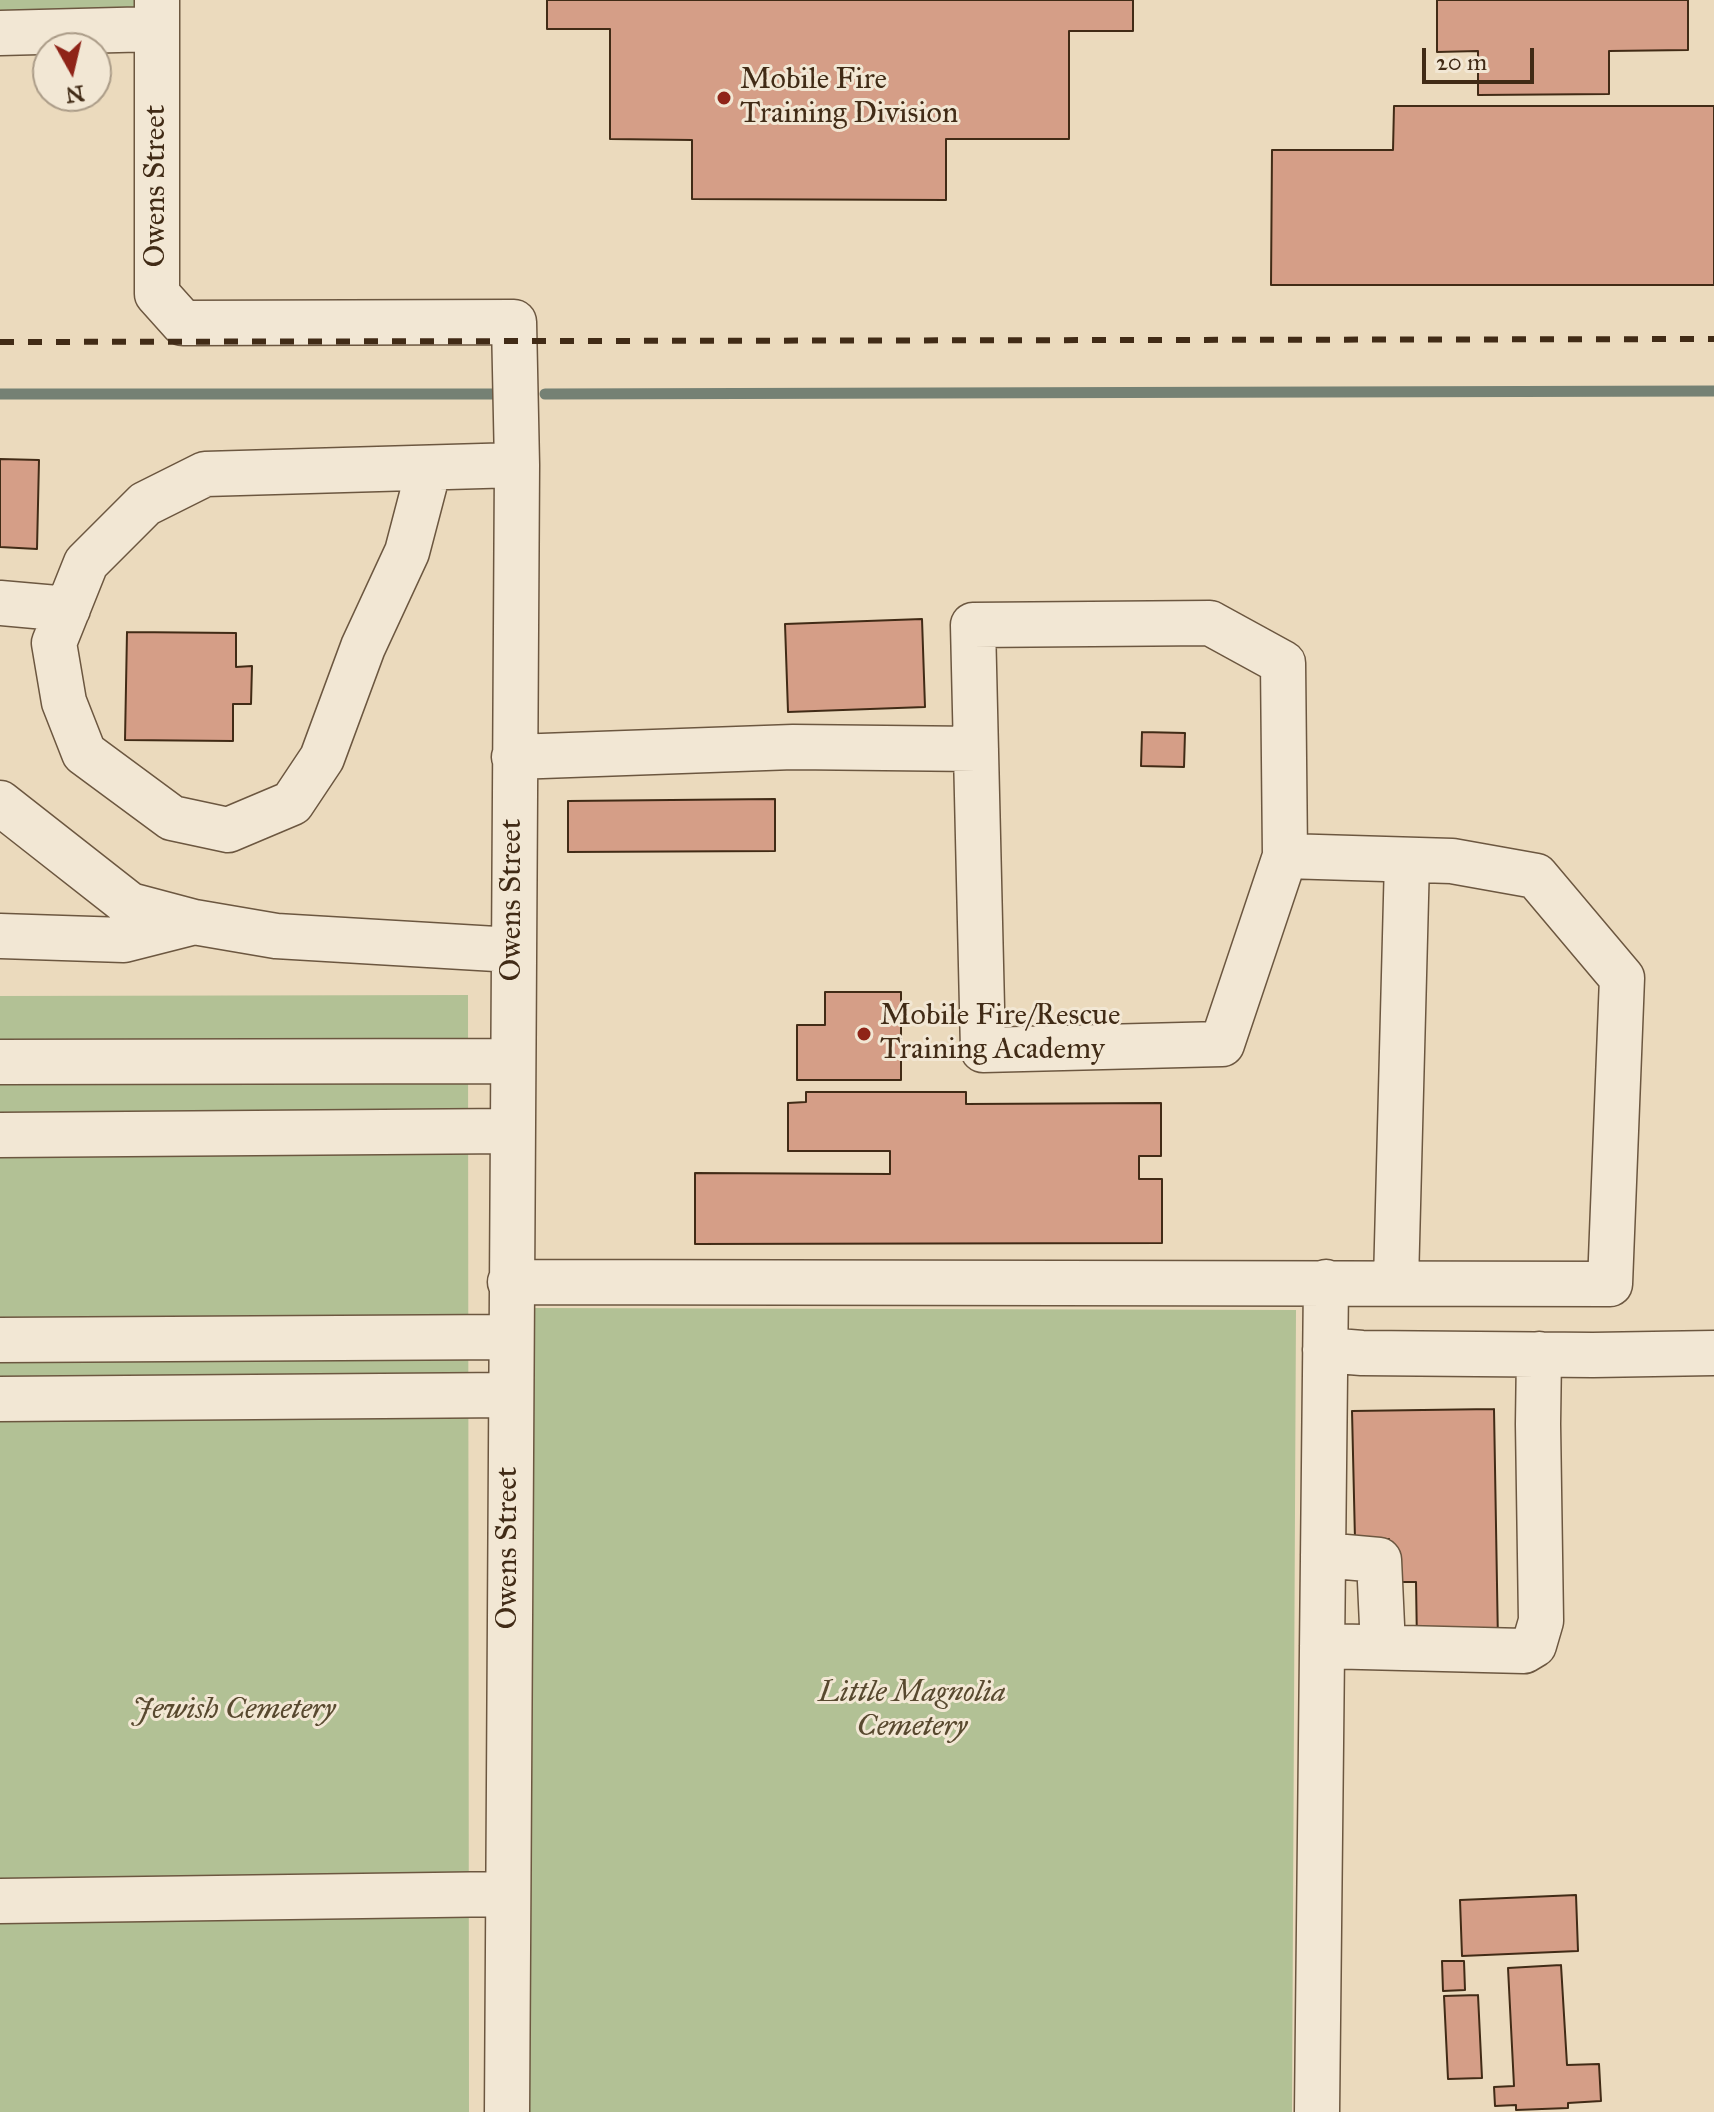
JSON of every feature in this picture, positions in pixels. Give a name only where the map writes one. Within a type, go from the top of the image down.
[{"type":"street","points":[[0,33],[157,15]]},
{"type":"street","name":"Owens Street","points":[[157,15],[157,294],[183,323],[514,322],[517,465],[507,2112]]},
{"type":"street","points":[[429,468],[407,552],[363,647],[322,758],[292,803],[228,830],[172,818],[84,753],[64,702],[54,643],[86,563],[145,504],[205,474],[517,465]]},
{"type":"street","points":[[0,603],[68,609]]},
{"type":"street","points":[[1210,623],[1283,663],[1285,856],[1222,1044],[983,1050],[976,749],[973,625],[1210,623]]},
{"type":"street","points":[[514,757],[793,747],[976,749]]},
{"type":"street","points":[[0,803],[130,905],[194,922],[276,936],[513,950]]},
{"type":"street","points":[[510,1282],[1610,1284],[1622,978],[1536,876],[1452,861],[1285,856]]},
{"type":"street","points":[[1396,1282],[1407,860]]},
{"type":"street","points":[[0,936],[124,940],[194,922]]},
{"type":"street","points":[[0,1062],[512,1061]]},
{"type":"street","points":[[0,1135],[511,1131]]},
{"type":"street","points":[[1317,2112],[1326,1282]]},
{"type":"street","points":[[0,1340],[510,1337]]},
{"type":"street","points":[[1325,1350],[1362,1353],[1714,1353]]},
{"type":"street","points":[[1322,1646],[1524,1651],[1534,1645],[1541,1621],[1539,1354]]},
{"type":"street","points":[[0,1399],[510,1395]]},
{"type":"street","points":[[1323,1555],[1379,1560],[1383,1647]]},
{"type":"street","points":[[0,1901],[507,1894]]},
{"type":"green space","points":[[0,0],[137,0],[137,8],[0,13]]},
{"type":"green space","name":"Jewish Cemetery","points":[[468,995],[469,2112],[0,2112],[0,996]]},
{"type":"green space","name":"Little Magnolia Cemetery","points":[[533,1308],[1296,1310],[1292,2112],[529,2112]]},
{"type":"building","points":[[547,0],[1133,0],[1133,31],[1069,31],[1069,139],[946,139],[946,200],[692,199],[692,140],[610,139],[610,29],[547,29]]},
{"type":"building","points":[[1437,0],[1688,0],[1688,50],[1609,51],[1609,94],[1478,95],[1478,51],[1437,52]]},
{"type":"building","points":[[1394,106],[1714,106],[1714,285],[1271,285],[1272,150],[1393,150]]},
{"type":"building","points":[[0,459],[39,460],[37,549],[0,547]]},
{"type":"building","points":[[922,619],[925,707],[788,712],[785,624]]},
{"type":"building","points":[[127,632],[236,633],[236,667],[252,666],[251,704],[233,704],[233,741],[125,740]]},
{"type":"building","points":[[1142,732],[1185,733],[1184,767],[1141,766]]},
{"type":"building","points":[[775,799],[775,851],[568,852],[568,801]]},
{"type":"building","points":[[825,992],[901,992],[901,1080],[797,1080],[797,1025],[825,1025]]},
{"type":"building","points":[[806,1092],[966,1092],[966,1104],[1161,1103],[1161,1156],[1139,1156],[1139,1179],[1162,1179],[1162,1243],[695,1244],[695,1173],[890,1174],[890,1151],[788,1151],[788,1103],[806,1102]]},
{"type":"building","points":[[1494,1409],[1498,1643],[1417,1644],[1416,1582],[1390,1582],[1389,1539],[1355,1540],[1352,1411]]},
{"type":"building","points":[[1576,1895],[1578,1951],[1462,1956],[1460,1900]]},
{"type":"building","points":[[1442,1961],[1464,1961],[1465,1990],[1443,1991]]},
{"type":"building","points":[[1561,1965],[1567,2065],[1599,2064],[1601,2101],[1568,2103],[1568,2108],[1516,2110],[1516,2105],[1495,2106],[1494,2087],[1514,2086],[1508,1968]]},
{"type":"building","points":[[1478,1995],[1482,2078],[1448,2079],[1444,1996]]},
{"type":"waterway","points":[[545,394],[1714,391]]},
{"type":"waterway","points":[[0,394],[493,394]]},
{"type":"railway","points":[[0,342],[1714,339]]},
{"type":"place","name":"Mobile Fire Training Division","points":[[724,98]]},
{"type":"place","name":"Mobile Fire/Rescue Training Academy","points":[[864,1034]]}]
